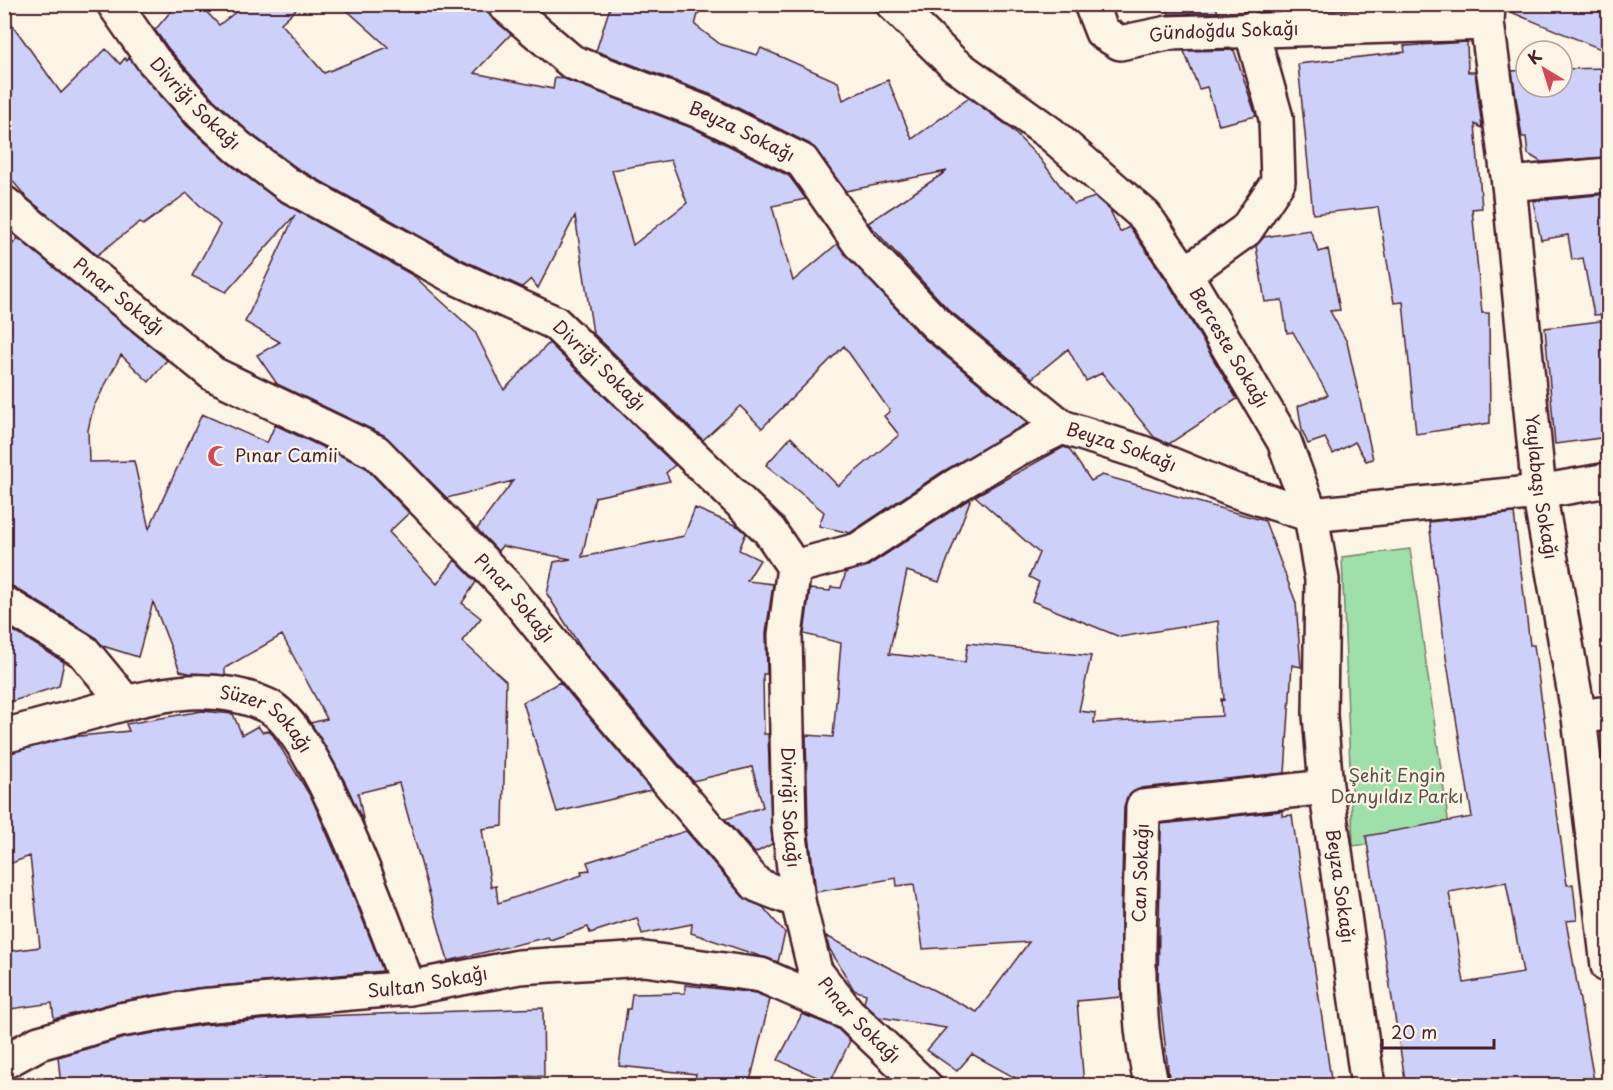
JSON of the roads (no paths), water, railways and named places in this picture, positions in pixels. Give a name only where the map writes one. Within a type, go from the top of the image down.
[{"type":"street","name":"Divriği Sokağı","points":[[114,4],[153,60],[201,113],[238,147],[287,184],[453,276],[555,323],[769,530],[794,567],[785,635],[789,827],[798,901]]},
{"type":"street","name":"Beyza Sokağı","points":[[504,4],[572,62],[705,113],[802,161],[860,244],[936,324],[1062,427],[1143,453],[1233,490],[1311,514],[1322,580],[1320,715],[1326,788],[1368,1086]]},
{"type":"street","name":"Berceste Sokağı","points":[[892,4],[954,64],[1051,134],[1145,216],[1185,274],[1284,441],[1311,514]]},
{"type":"street","name":"Gündoğdu Sokağı","points":[[1091,4],[1102,32],[1120,43],[1168,33],[1251,29],[1292,16],[1487,14]]},
{"type":"street","name":"Yaylabaşı Sokağı","points":[[1487,14],[1509,184],[1539,492],[1594,715],[1608,966]]},
{"type":"street","points":[[1185,274],[1246,230],[1278,182],[1276,118],[1251,29]]},
{"type":"street","points":[[1509,184],[1608,175]]},
{"type":"street","name":"Pınar Sokağı","points":[[4,204],[213,374],[376,452],[508,588],[630,738],[757,885],[798,901],[814,971],[848,1013],[925,1086]]},
{"type":"street","points":[[794,567],[858,550],[952,488],[1012,452],[1062,427]]},
{"type":"street","points":[[1311,514],[1539,492],[1608,480]]},
{"type":"street","points":[[4,603],[84,652],[126,704]]},
{"type":"street","name":"Süzer Sokağı","points":[[4,736],[163,694],[216,690],[269,706],[303,740],[324,782],[371,886],[409,987]]},
{"type":"street","name":"Can Sokağı","points":[[1152,1086],[1144,1056],[1140,1001],[1143,807],[1326,788]]},
{"type":"street","name":"Sultan Sokağı","points":[[4,1062],[39,1043],[131,1018],[200,1006],[409,987],[519,967],[644,959],[761,975],[848,1013]]},
{"type":"place","name":"Pınar Camii","points":[[218,456]]},
{"type":"park label","name":"Şehit Engin Danyıldız Parkı","points":[[1397,786]]}]
